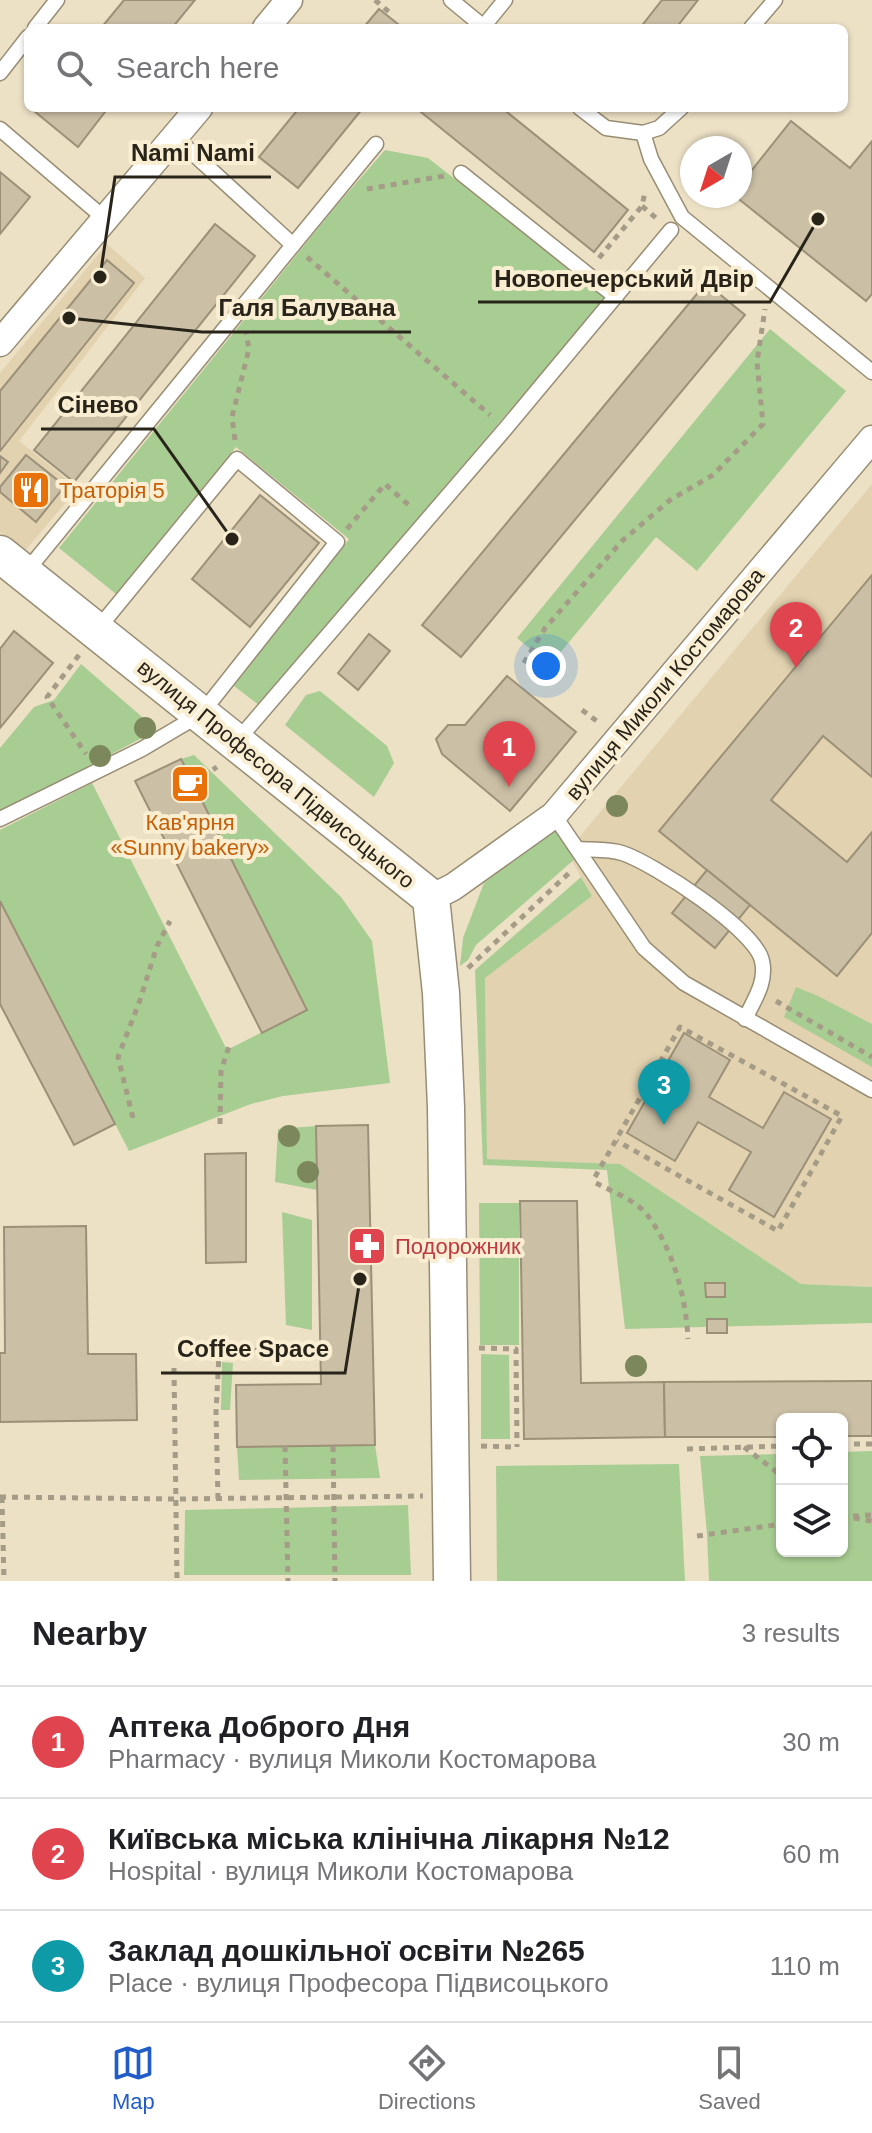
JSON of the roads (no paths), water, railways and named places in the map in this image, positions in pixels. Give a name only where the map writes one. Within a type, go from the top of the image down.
[{"type":"street","points":[[269,24],[289,0]]},
{"type":"street","points":[[0,343],[196,112]]},
{"type":"street","name":"вулиця Миколи Костомарова","points":[[431,898],[464,879],[554,815],[872,439]]},
{"type":"street","name":"вулиця Професора Підвисоцького","points":[[8,563],[89,642],[201,714],[228,753],[431,898],[441,993],[446,1107],[452,1581]]},
{"type":"lane","points":[[38,24],[57,0]]},
{"type":"lane","points":[[451,0],[480,24]]},
{"type":"lane","points":[[486,24],[505,0]]},
{"type":"lane","points":[[754,24],[775,0]]},
{"type":"lane","points":[[0,73],[24,42]]},
{"type":"lane","points":[[585,112],[606,128],[643,133],[659,128],[677,112]]},
{"type":"lane","points":[[0,129],[104,218]]},
{"type":"lane","points":[[643,133],[651,159],[682,217],[872,372]]},
{"type":"lane","points":[[175,137],[293,245]]},
{"type":"lane","points":[[8,563],[241,309],[376,144]]},
{"type":"lane","points":[[461,173],[616,297]]},
{"type":"lane","points":[[228,753],[671,230]]},
{"type":"lane","points":[[0,819],[162,739],[201,714],[337,542],[237,459],[89,642]]},
{"type":"lane","points":[[554,815],[644,948],[684,983],[872,1090]]},
{"type":"lane","points":[[582,854],[620,852],[650,865],[681,884],[758,948],[763,964],[763,980],[745,1019]]},
{"type":"place","name":"Новопечерський Двір","points":[[818,219]]},
{"type":"place","name":"Nami Nami","points":[[100,277]]},
{"type":"place","name":"Галя Балувана","points":[[69,318]]},
{"type":"place","name":"Траторія 5","points":[[31,490]]},
{"type":"place","name":"Сінево","points":[[232,539]]},
{"type":"place","name":"Київська міська клінічна лікарня №12","points":[[796,668]]},
{"type":"place","name":"Кав'ярня «Sunny bakery»","points":[[190,784]]},
{"type":"place","name":"Аптека Доброго Дня","points":[[509,787]]},
{"type":"place","name":"Заклад дошкільної освіти №265","points":[[664,1125]]},
{"type":"place","name":"Подорожник","points":[[367,1246]]},
{"type":"place","name":"Coffee Space","points":[[360,1279]]}]
